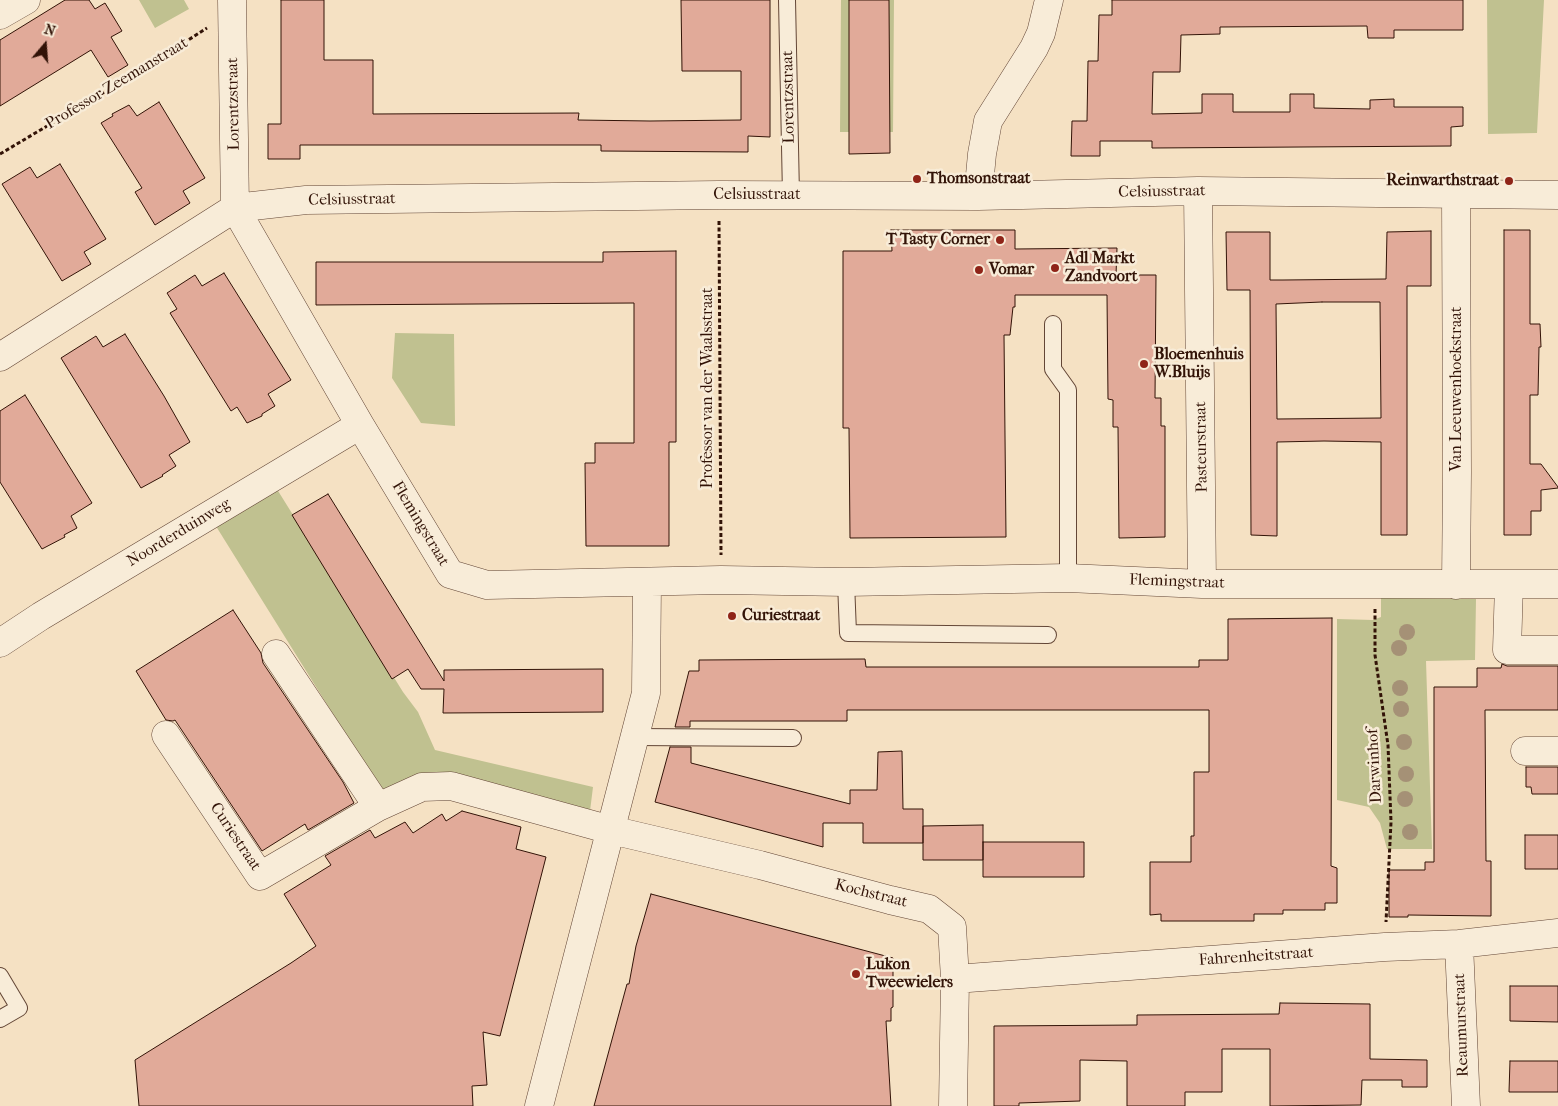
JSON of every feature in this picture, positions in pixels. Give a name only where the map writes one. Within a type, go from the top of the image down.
[{"type":"street","points":[[0,15],[26,0]]},
{"type":"street","points":[[978,196],[982,154],[988,121],[1034,48],[1041,33],[1049,0]]},
{"type":"street","name":"Lorentzstraat","points":[[232,6],[235,208]]},
{"type":"street","name":"Celsiusstraat","points":[[0,357],[235,208],[306,200],[719,195],[978,196],[1198,191],[1558,195]]},
{"type":"street","name":"Pasteurstraat","points":[[1198,191],[1202,584]]},
{"type":"street","name":"Van Leeuwenhoekstraat","points":[[1456,193],[1456,585]]},
{"type":"street","name":"Flemingstraat","points":[[235,208],[360,424],[450,574],[487,585],[721,580],[846,582],[1068,578],[1202,584],[1558,584]]},
{"type":"street","name":"Noorderduinweg","points":[[0,643],[49,611],[360,424]]},
{"type":"street","points":[[539,1106],[646,693],[646,583]]},
{"type":"street","points":[[1509,584],[1506,650],[1558,650]]},
{"type":"street","points":[[276,654],[378,807]]},
{"type":"street","name":"Curiestraat","points":[[166,735],[260,876],[378,807],[422,786],[451,786],[611,830]]},
{"type":"street","points":[[1525,751],[1558,751]]},
{"type":"street","name":"Kochstraat","points":[[611,830],[760,865],[929,909],[952,927],[955,979],[953,1106]]},
{"type":"street","name":"Fahrenheitstraat","points":[[955,979],[1385,947],[1459,944],[1558,933]]},
{"type":"street","name":"Reaumurstraat","points":[[1459,944],[1466,1106]]},
{"type":"lane","name":"Lorentzstraat","points":[[787,0],[791,195]]},
{"type":"lane","points":[[1053,324],[1054,369],[1068,390],[1068,578]]},
{"type":"lane","points":[[846,582],[848,633],[1048,635]]},
{"type":"lane","points":[[634,737],[793,738]]},
{"type":"lane","points":[[0,976],[19,1008],[0,1019]]},
{"type":"path","name":"Professor Zeemanstraat","points":[[0,154],[135,74],[232,6]]},
{"type":"path","name":"Professor van der Waalsstraat","points":[[719,195],[721,580]]},
{"type":"path","name":"Darwinhof","points":[[1376,584],[1375,655],[1388,745],[1390,822],[1385,947]]},
{"type":"green space","points":[[139,0],[184,0],[189,9],[155,28]]},
{"type":"green space","points":[[841,0],[894,0],[893,132],[840,132]]},
{"type":"green space","points":[[1487,0],[1544,0],[1537,133],[1488,134]]},
{"type":"green space","points":[[395,333],[454,334],[455,426],[421,423],[392,378]]},
{"type":"green space","points":[[275,486],[403,692],[418,712],[435,750],[593,787],[590,811],[386,792],[379,788],[214,523]]},
{"type":"green space","points":[[1381,598],[1476,599],[1475,660],[1426,661],[1432,849],[1387,849],[1380,823],[1369,807],[1337,800],[1337,619],[1373,620],[1381,617]]},
{"type":"building","points":[[65,0],[89,0],[95,9],[105,3],[122,31],[111,37],[128,65],[108,77],[91,50],[0,106],[0,40]]},
{"type":"building","points":[[281,0],[324,0],[324,60],[373,60],[373,114],[579,113],[578,120],[650,121],[741,120],[741,71],[682,71],[681,0],[770,0],[770,137],[748,136],[748,152],[601,151],[601,145],[300,145],[300,159],[268,159],[268,124],[281,124]]},
{"type":"building","points":[[849,0],[889,0],[890,153],[849,154]]},
{"type":"building","points":[[1112,0],[1463,0],[1463,30],[1394,30],[1394,38],[1368,38],[1367,26],[1220,27],[1220,34],[1181,35],[1180,72],[1153,72],[1152,114],[1202,113],[1202,94],[1233,94],[1233,112],[1290,112],[1290,94],[1314,94],[1314,108],[1370,109],[1370,100],[1394,99],[1394,107],[1463,107],[1463,126],[1451,127],[1451,146],[1152,148],[1152,141],[1100,141],[1100,156],[1071,156],[1072,121],[1087,121],[1088,61],[1098,61],[1099,15],[1112,15]]},
{"type":"building","points":[[159,102],[205,178],[183,191],[190,203],[155,225],[135,192],[142,188],[101,123],[113,116],[112,114],[129,105],[137,116]]},
{"type":"building","points":[[60,164],[106,239],[84,252],[91,264],[62,281],[2,184],[30,167],[37,178]]},
{"type":"building","points":[[891,230],[1015,230],[1015,249],[1117,248],[1116,275],[1156,275],[1155,398],[1161,398],[1161,426],[1165,426],[1165,537],[1119,538],[1118,427],[1113,427],[1113,400],[1108,399],[1107,295],[1015,295],[1010,335],[1004,335],[1006,537],[850,538],[849,428],[843,428],[843,251],[892,251]]},
{"type":"building","points":[[1504,230],[1530,230],[1530,324],[1540,324],[1541,347],[1539,347],[1538,395],[1530,395],[1530,464],[1541,464],[1558,487],[1541,490],[1541,511],[1531,511],[1531,535],[1504,535]]},
{"type":"building","points":[[1431,231],[1431,286],[1407,286],[1407,535],[1381,535],[1381,442],[1324,441],[1277,442],[1277,536],[1251,535],[1250,290],[1227,290],[1226,232],[1270,232],[1270,280],[1283,280],[1386,279],[1387,232]],"holes":[[[1380,302],[1381,418],[1277,419],[1276,304]]]},
{"type":"building","points":[[676,251],[676,442],[669,442],[669,546],[586,546],[585,463],[595,463],[595,443],[634,443],[634,303],[316,305],[316,262],[603,262],[603,252]]},
{"type":"building","points":[[224,273],[291,380],[268,394],[275,406],[262,414],[262,416],[247,423],[237,407],[231,411],[170,313],[177,309],[167,293],[195,275],[202,286]]},
{"type":"building","points":[[125,334],[190,442],[169,455],[176,466],[163,476],[141,488],[61,358],[96,336],[103,347]]},
{"type":"building","points":[[25,395],[92,503],[71,516],[77,528],[64,535],[65,537],[42,549],[0,482],[0,411]]},
{"type":"building","points":[[328,494],[444,681],[444,670],[603,669],[603,712],[443,713],[444,689],[421,689],[408,669],[392,679],[292,515]]},
{"type":"building","points":[[233,610],[261,653],[263,663],[343,782],[354,803],[308,830],[305,824],[262,851],[175,720],[166,720],[136,671]]},
{"type":"building","points":[[1332,618],[1331,866],[1337,868],[1337,903],[1325,903],[1325,910],[1283,910],[1283,914],[1254,914],[1254,921],[1161,921],[1161,914],[1150,915],[1150,862],[1191,862],[1191,836],[1194,836],[1194,772],[1209,772],[1209,710],[847,710],[847,721],[690,721],[690,727],[675,727],[689,671],[699,671],[699,660],[865,659],[866,667],[1199,667],[1199,660],[1228,660],[1228,619]]},
{"type":"building","points":[[1502,664],[1507,666],[1558,666],[1558,710],[1485,710],[1486,861],[1491,861],[1491,916],[1408,915],[1408,917],[1389,917],[1389,870],[1425,870],[1425,862],[1434,862],[1434,687],[1477,687],[1477,668],[1501,668]]},
{"type":"building","points":[[670,747],[691,747],[691,763],[850,804],[850,790],[877,790],[878,752],[902,751],[903,809],[923,809],[923,843],[863,843],[863,823],[823,823],[823,847],[655,802]]},
{"type":"building","points":[[1526,767],[1558,767],[1558,794],[1532,794],[1531,787],[1526,787]]},
{"type":"building","points":[[462,811],[521,827],[516,849],[546,857],[500,1036],[483,1032],[487,1085],[472,1086],[473,1106],[139,1106],[135,1060],[316,946],[284,894],[331,865],[325,856],[370,830],[375,838],[405,822],[413,833],[442,814],[446,821]]},
{"type":"building","points":[[983,825],[983,860],[923,860],[923,826]]},
{"type":"building","points":[[1525,835],[1558,835],[1558,869],[1525,869]]},
{"type":"building","points":[[983,842],[1084,842],[1084,877],[983,877]]},
{"type":"building","points":[[651,894],[893,958],[893,1007],[891,1008],[891,1021],[886,1021],[891,1106],[594,1106],[627,984],[629,984],[636,946]]},
{"type":"building","points":[[1510,986],[1558,986],[1558,1022],[1510,1021]]},
{"type":"building","points":[[1280,1003],[1370,1004],[1370,1059],[1427,1060],[1427,1087],[1402,1087],[1402,1080],[1362,1080],[1361,1105],[1270,1106],[1270,1049],[1222,1049],[1222,1092],[1185,1092],[1185,1106],[1127,1106],[1127,1061],[1080,1060],[1080,1101],[1019,1103],[1019,1106],[994,1106],[994,1026],[1137,1025],[1137,1015],[1279,1014]]},
{"type":"building","points":[[1510,1061],[1558,1061],[1558,1092],[1509,1092]]},
{"type":"place","name":"Thomsonstraat","points":[[917,179]]},
{"type":"place","name":"Reinwarthstraat","points":[[1509,181]]},
{"type":"place","name":"T Tasty Corner","points":[[1000,240]]},
{"type":"place","name":"Adl Markt Zandvoort","points":[[1055,268]]},
{"type":"place","name":"Vomar","points":[[979,270]]},
{"type":"place","name":"Bloemenhuis W.Bluijs","points":[[1144,364]]},
{"type":"place","name":"Curiestraat","points":[[732,616]]},
{"type":"place","name":"Lukon Tweewielers","points":[[856,974]]}]
